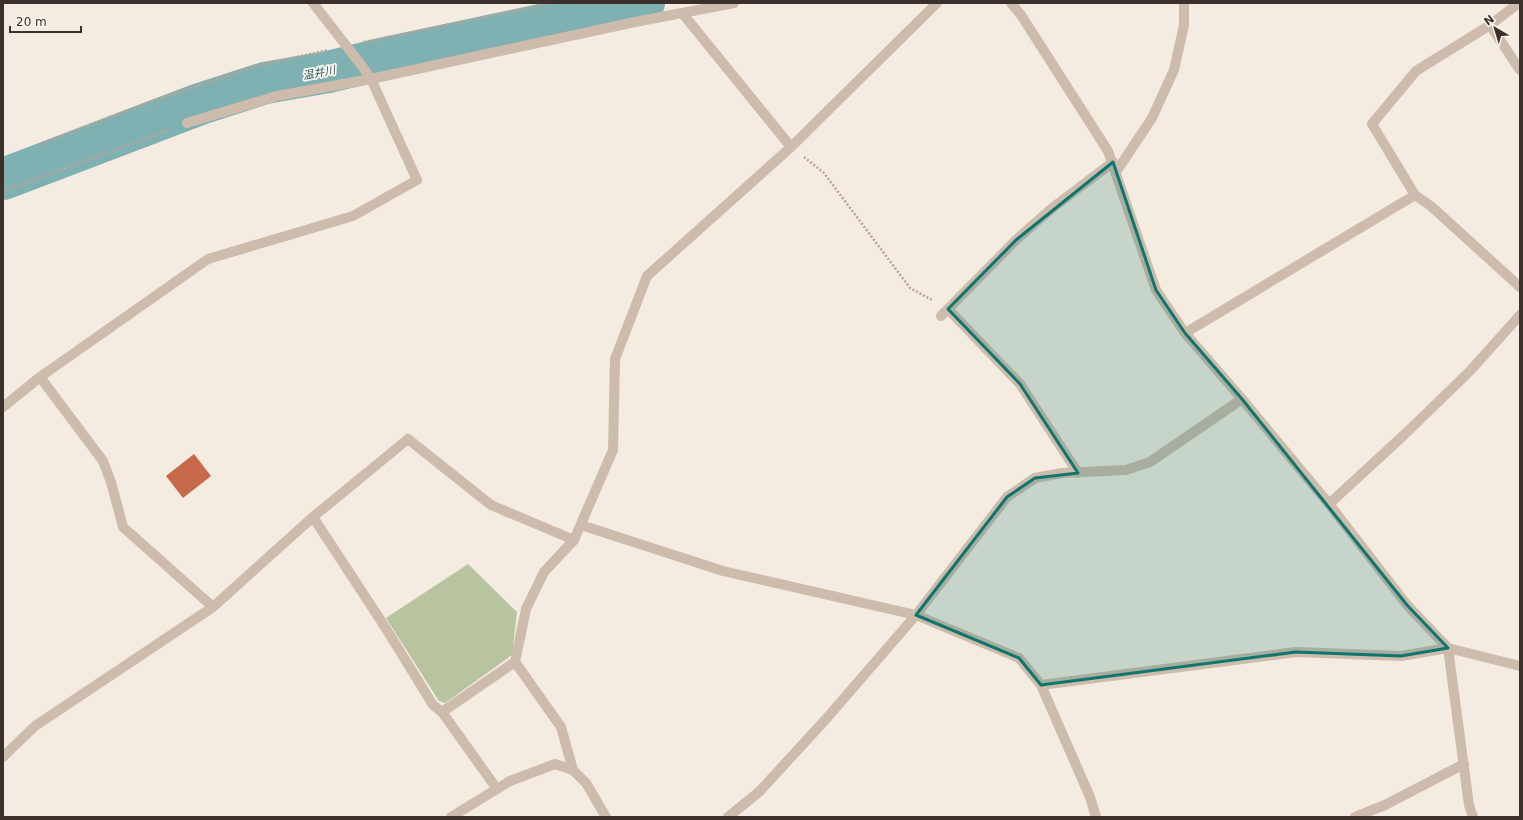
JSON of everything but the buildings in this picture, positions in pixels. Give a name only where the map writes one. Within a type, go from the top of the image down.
[{"type":"street","points":[[3,407],[40,377],[208,259],[353,216],[416,180],[371,79],[313,3]]},
{"type":"street","points":[[187,123],[277,96],[371,79],[635,22],[734,3]]},
{"type":"street","points":[[442,712],[515,662],[526,609],[544,572],[574,540],[613,450],[615,358],[647,276],[791,147],[937,3]]},
{"type":"street","points":[[1011,3],[1021,15],[1108,151],[1156,290],[1185,333],[1242,399],[1328,504],[1407,605],[1448,648],[1469,805],[1473,817]]},
{"type":"street","points":[[1078,473],[1020,384],[945,313],[1016,240],[1051,209],[1114,167],[1152,118],[1174,70],[1184,25],[1184,3]]},
{"type":"street","points":[[1519,3],[1490,25],[1416,71],[1372,124],[1415,195],[1432,207],[1520,287]]},
{"type":"street","points":[[683,14],[791,147]]},
{"type":"street","points":[[1490,25],[1520,70]]},
{"type":"street","points":[[1185,333],[1415,195]]},
{"type":"street","points":[[1328,504],[1404,435],[1470,371],[1520,315]]},
{"type":"street","points":[[40,377],[103,461],[111,482],[123,527],[213,607]]},
{"type":"street","points":[[728,817],[759,792],[826,719],[916,615],[1007,497],[1035,478],[1062,473],[1126,470],[1150,462],[1242,399]]},
{"type":"street","points":[[3,757],[35,726],[213,607],[312,517],[408,439],[491,505],[574,540]]},
{"type":"street","points":[[312,517],[385,626],[433,705],[442,712],[497,789]]},
{"type":"street","points":[[581,525],[723,570],[916,615],[1019,658],[1041,685],[1090,797],[1096,817]]},
{"type":"street","points":[[1041,685],[1296,652],[1401,656],[1448,648],[1520,666]]},
{"type":"street","points":[[515,662],[561,727],[573,770]]},
{"type":"street","points":[[451,817],[510,781],[554,764],[573,770],[586,783],[606,817]]},
{"type":"street","points":[[1355,817],[1385,805],[1464,764]]},
{"type":"path","points":[[40,144],[152,101],[256,66],[346,45],[553,3]]},
{"type":"path","points":[[3,191],[187,123]]},
{"type":"path","points":[[791,147],[824,173],[910,288],[945,313]]},
{"type":"highlighted area","points":[[1113,162],[1156,290],[1185,333],[1242,399],[1407,605],[1448,648],[1401,656],[1296,652],[1041,685],[1019,658],[916,615],[1007,497],[1035,478],[1078,473],[1020,384],[948,309],[1016,240]]},
{"type":"green space","points":[[468,564],[517,612],[512,655],[445,703],[439,701],[386,618]]},
{"type":"waterway","name":"温井川","points":[[3,179],[200,104],[265,83],[328,72],[390,57],[644,3]]}]
